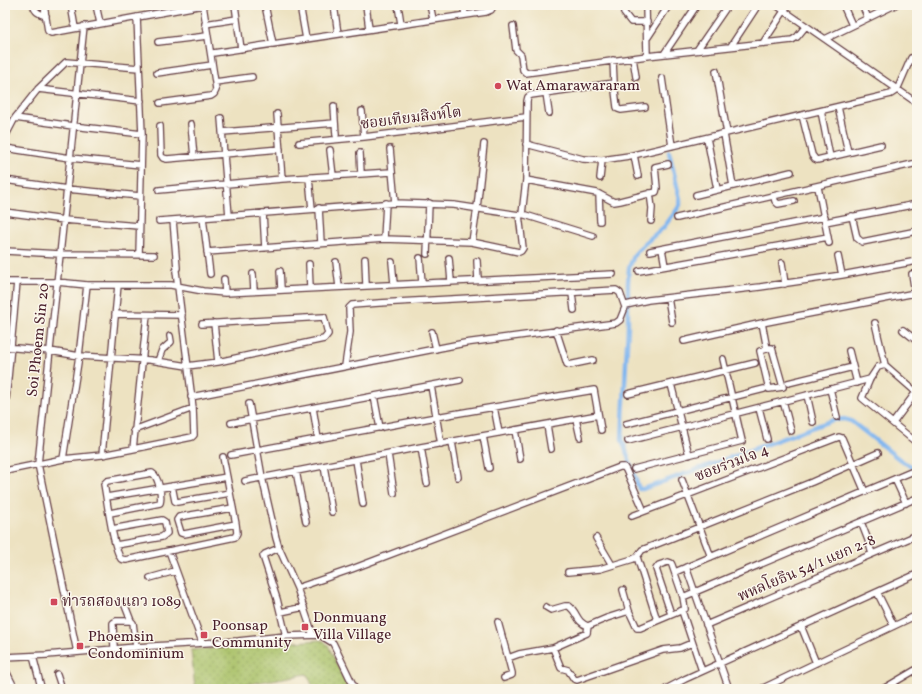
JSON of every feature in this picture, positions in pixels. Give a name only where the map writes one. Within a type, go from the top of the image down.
[{"type":"street","points":[[33,5],[37,12],[46,16]]},
{"type":"street","points":[[44,5],[49,33],[203,5],[216,90],[211,96],[160,103]]},
{"type":"street","points":[[71,5],[75,28]]},
{"type":"street","points":[[96,5],[100,23]]},
{"type":"street","points":[[235,5],[241,49]]},
{"type":"street","points":[[265,5],[273,44]]},
{"type":"street","points":[[300,5],[306,39]]},
{"type":"street","points":[[334,5],[338,34]]},
{"type":"street","points":[[366,5],[369,29]]},
{"type":"street","points":[[398,5],[401,24]]},
{"type":"street","points":[[430,5],[433,19]]},
{"type":"street","points":[[463,5],[465,14]]},
{"type":"street","points":[[214,53],[491,10],[494,5]]},
{"type":"street","points":[[646,5],[648,56]]},
{"type":"street","points":[[648,37],[669,5]]},
{"type":"street","points":[[664,54],[698,5]]},
{"type":"street","points":[[697,50],[728,5]]},
{"type":"street","points":[[731,46],[758,5]]},
{"type":"street","points":[[776,5],[917,103]]},
{"type":"street","points":[[763,43],[788,5]]},
{"type":"street","points":[[843,5],[852,25]]},
{"type":"street","points":[[862,5],[868,18]]},
{"type":"street","points":[[824,38],[895,5]]},
{"type":"street","points":[[624,13],[631,22],[647,22]]},
{"type":"street","points":[[137,17],[142,134],[139,254]]},
{"type":"street","points":[[205,24],[237,19]]},
{"type":"street","name":"Soi Phoem Sin 20","points":[[77,652],[38,464],[84,26]]},
{"type":"street","points":[[513,26],[516,50],[521,55],[523,70],[526,73],[613,60],[795,39],[806,26]]},
{"type":"street","points":[[158,42],[207,36]]},
{"type":"street","points":[[633,58],[636,77]]},
{"type":"street","points":[[526,144],[583,159],[602,160],[634,155],[891,94],[897,90],[911,58]]},
{"type":"street","points":[[613,60],[614,83],[618,110],[645,107]]},
{"type":"street","points":[[6,135],[15,118],[38,89],[66,62],[139,68]]},
{"type":"street","points":[[158,73],[212,65]]},
{"type":"street","points":[[716,71],[733,186]]},
{"type":"street","points":[[215,82],[252,77]]},
{"type":"street","points":[[662,78],[672,146]]},
{"type":"street","points":[[207,252],[384,238],[472,242],[516,252],[521,251],[523,248],[521,215],[526,180],[526,117],[528,97],[531,95],[614,83]]},
{"type":"street","points":[[38,89],[141,101]]},
{"type":"street","points":[[546,93],[549,113]]},
{"type":"street","points":[[334,106],[336,135]]},
{"type":"street","points":[[838,107],[848,152]]},
{"type":"street","points":[[362,111],[364,137]]},
{"type":"street","points":[[821,111],[830,156]]},
{"type":"street","points":[[277,114],[282,180]]},
{"type":"street","points":[[802,115],[812,155],[817,160],[881,144]]},
{"type":"street","name":"ซอยเทียมสิงห์โต","points":[[299,143],[364,137],[526,117]]},
{"type":"street","points":[[15,118],[142,134]]},
{"type":"street","points":[[221,118],[229,216]]},
{"type":"street","points":[[222,132],[335,123]]},
{"type":"street","points":[[191,124],[194,157]]},
{"type":"street","points":[[160,126],[161,155],[163,158],[167,159],[280,149]]},
{"type":"street","points":[[707,138],[717,189]]},
{"type":"street","points":[[472,242],[484,144]]},
{"type":"street","points":[[5,148],[70,158],[142,165]]},
{"type":"street","points":[[390,149],[395,203]]},
{"type":"street","points":[[330,150],[333,176]]},
{"type":"street","points":[[360,154],[361,174]]},
{"type":"street","points":[[634,155],[638,176]]},
{"type":"street","points":[[600,178],[602,160]]},
{"type":"street","points":[[677,218],[917,163]]},
{"type":"street","points":[[526,180],[599,194],[614,202],[657,190],[655,168],[668,164]]},
{"type":"street","points":[[159,190],[392,172]]},
{"type":"street","points":[[696,195],[791,172]]},
{"type":"street","points":[[309,178],[312,209]]},
{"type":"street","points":[[5,180],[67,189],[140,196]]},
{"type":"street","points":[[639,271],[829,240],[818,186]]},
{"type":"street","points":[[650,193],[652,208],[651,221]]},
{"type":"street","points":[[599,194],[600,221]]},
{"type":"street","points":[[774,196],[775,202],[778,204],[794,201]]},
{"type":"street","points":[[384,238],[386,203]]},
{"type":"street","points":[[160,221],[386,203],[429,203],[454,204],[521,215],[593,236]]},
{"type":"street","points":[[426,254],[429,203]]},
{"type":"street","points":[[650,251],[917,204]]},
{"type":"street","points":[[319,208],[322,243]]},
{"type":"street","points":[[5,212],[64,220],[139,226]]},
{"type":"street","points":[[263,213],[265,248]]},
{"type":"street","points":[[852,216],[857,238],[862,242],[917,231]]},
{"type":"street","points":[[203,218],[210,274]]},
{"type":"street","points":[[5,471],[63,459],[133,449],[192,437],[194,435],[195,432],[188,366],[178,286],[173,220]]},
{"type":"street","points":[[662,249],[665,266]]},
{"type":"street","points":[[5,251],[60,254],[154,255]]},
{"type":"street","points":[[838,256],[842,275]]},
{"type":"street","points":[[420,258],[422,283]]},
{"type":"street","points":[[449,258],[451,281]]},
{"type":"street","points":[[364,259],[366,285]]},
{"type":"street","points":[[627,305],[668,298],[785,284],[842,275],[917,260]]},
{"type":"street","points":[[477,261],[478,280]]},
{"type":"street","points":[[336,262],[338,286]]},
{"type":"street","points":[[392,262],[394,284]]},
{"type":"street","points":[[309,264],[310,288]]},
{"type":"street","points":[[782,264],[785,284]]},
{"type":"street","points":[[280,271],[281,289]]},
{"type":"street","points":[[253,274],[254,291]]},
{"type":"street","points":[[5,282],[57,282],[87,285],[178,286],[203,291],[225,292],[613,274]]},
{"type":"street","points":[[684,341],[916,294],[914,275]]},
{"type":"street","points":[[224,279],[225,292]]},
{"type":"street","points":[[5,410],[8,348],[17,282]]},
{"type":"street","points":[[63,459],[79,356],[87,285]]},
{"type":"street","points":[[102,454],[118,285]]},
{"type":"street","points":[[345,366],[350,332],[349,308],[352,306],[379,303],[616,290],[620,293],[627,305]]},
{"type":"street","points":[[572,293],[574,310]]},
{"type":"street","points":[[668,298],[672,322]]},
{"type":"street","points":[[191,397],[436,349],[618,322],[627,305]]},
{"type":"street","points":[[115,314],[182,314]]},
{"type":"street","points":[[133,449],[147,315]]},
{"type":"street","points":[[8,348],[50,351],[79,356],[158,361],[188,366],[218,362],[324,339],[328,334],[324,317],[202,324]]},
{"type":"street","points":[[214,323],[218,362]]},
{"type":"street","points":[[875,323],[885,365],[917,392],[893,423]]},
{"type":"street","points":[[762,324],[767,349]]},
{"type":"street","points":[[556,330],[567,364],[569,365],[593,360]]},
{"type":"street","points":[[904,330],[917,340]]},
{"type":"street","points":[[432,332],[436,349]]},
{"type":"street","points":[[158,361],[162,350],[171,342],[170,336]]},
{"type":"street","points":[[772,348],[783,387],[769,390],[760,351],[767,349],[772,348]]},
{"type":"street","points":[[849,351],[857,382]]},
{"type":"street","points":[[634,468],[740,442],[743,439],[731,398],[723,359]]},
{"type":"street","points":[[628,394],[755,363]]},
{"type":"street","points":[[885,365],[878,367],[870,379],[862,396],[863,399],[917,443]]},
{"type":"street","points":[[788,383],[853,366]]},
{"type":"street","points":[[628,441],[870,379]]},
{"type":"street","points":[[231,424],[460,380]]},
{"type":"street","points":[[671,384],[689,455]]},
{"type":"street","points":[[431,386],[441,444]]},
{"type":"street","points":[[626,424],[764,389]]},
{"type":"street","points":[[830,389],[837,417]]},
{"type":"street","points":[[231,455],[436,417],[594,390],[601,430]]},
{"type":"street","points":[[807,395],[813,422]]},
{"type":"street","points":[[374,396],[380,428]]},
{"type":"street","points":[[783,402],[791,431]]},
{"type":"street","points":[[249,404],[262,477],[279,548],[297,588],[313,635]]},
{"type":"street","points":[[494,407],[499,433]]},
{"type":"street","points":[[134,430],[192,408]]},
{"type":"street","points":[[313,408],[318,439]]},
{"type":"street","points":[[759,408],[768,439]]},
{"type":"street","points":[[245,481],[598,415]]},
{"type":"street","points":[[576,419],[580,437]]},
{"type":"street","points":[[546,425],[551,449]]},
{"type":"street","points":[[515,430],[520,459]]},
{"type":"street","points":[[483,436],[489,468]]},
{"type":"street","name":"ซอยร่วมใจ 4","points":[[632,516],[836,438],[842,438],[853,464]]},
{"type":"street","points":[[452,442],[458,477]]},
{"type":"street","points":[[421,447],[428,483]]},
{"type":"street","points":[[568,572],[600,569],[637,557],[642,550],[812,482],[878,452]]},
{"type":"street","points":[[388,454],[394,493]]},
{"type":"street","points":[[110,513],[159,504],[161,502],[159,488],[156,477],[152,473],[105,482],[112,529],[119,557],[124,560],[235,537],[237,533],[236,524],[223,457]]},
{"type":"street","points":[[356,460],[363,504]]},
{"type":"street","points":[[853,464],[865,492]]},
{"type":"street","points":[[324,466],[332,512]]},
{"type":"street","points":[[297,588],[352,569],[620,467],[626,470],[644,511]]},
{"type":"street","points":[[296,471],[306,522]]},
{"type":"street","points":[[675,572],[911,472]]},
{"type":"street","points":[[107,497],[227,477]]},
{"type":"street","points":[[895,479],[906,503]]},
{"type":"street","points":[[682,480],[711,557]]},
{"type":"street","points":[[172,486],[174,498],[177,502],[230,493]]},
{"type":"street","points":[[683,597],[917,498]]},
{"type":"street","points":[[233,508],[179,517],[177,518],[178,524],[180,531],[184,534],[236,524]]},
{"type":"street","points":[[112,529],[162,520],[166,524],[167,533],[162,537],[116,545]]},
{"type":"street","points":[[861,522],[872,554]]},
{"type":"street","name":"พหลโยธิน 54/1 แยก 2-8","points":[[706,625],[917,535]]},
{"type":"street","points":[[596,538],[612,566]]},
{"type":"street","points":[[279,548],[263,556],[281,612],[286,636]]},
{"type":"street","points":[[169,551],[202,642]]},
{"type":"street","points":[[637,557],[656,620]]},
{"type":"street","points":[[623,590],[629,611],[637,628],[682,611],[686,607],[675,572],[670,562],[657,567],[671,614]]},
{"type":"street","points":[[686,567],[729,689]]},
{"type":"street","points":[[150,578],[175,571]]},
{"type":"street","points":[[666,689],[702,671],[917,574]]},
{"type":"street","points":[[877,592],[894,626]]},
{"type":"street","points":[[124,603],[134,626],[136,647]]},
{"type":"street","points":[[546,608],[551,610],[569,606],[578,619],[583,624],[588,626],[629,611]]},
{"type":"street","points":[[281,612],[304,607]]},
{"type":"street","points":[[682,611],[702,671]]},
{"type":"street","points":[[762,689],[917,615]]},
{"type":"street","points":[[114,648],[113,623],[116,621],[131,621]]},
{"type":"street","points":[[498,622],[512,673],[512,675],[504,678]]},
{"type":"street","points":[[508,658],[519,654],[553,648],[587,633],[588,626]]},
{"type":"street","points":[[801,626],[816,663]]},
{"type":"street","points":[[5,657],[33,656],[114,648],[320,635],[333,643],[355,689]]},
{"type":"street","points":[[553,648],[561,668],[568,670],[574,679],[580,680],[663,650],[680,648],[692,643]]},
{"type":"street","points":[[33,656],[41,687]]},
{"type":"street","points":[[5,669],[14,689]]},
{"type":"street","points":[[884,689],[917,669]]},
{"type":"street","points":[[57,674],[62,689]]},
{"type":"green space","points":[[320,640],[324,641],[328,645],[348,689],[314,689],[307,674],[220,689],[195,689],[191,650]]},
{"type":"waterway","points":[[669,152],[680,199],[680,205],[664,227],[644,244],[634,255],[629,268],[628,326],[622,439],[639,489],[643,489],[833,420],[844,419],[851,421],[903,462],[917,469]]},
{"type":"place","name":"Wat Amarawararam","points":[[498,86]]},
{"type":"place","name":"ท่ารถสองแถว 1089","points":[[54,602]]},
{"type":"place","name":"Donmuang Villa Village","points":[[305,627]]},
{"type":"place","name":"Poonsap Community","points":[[204,635]]},
{"type":"place","name":"Phoemsin Condominium","points":[[80,646]]}]
